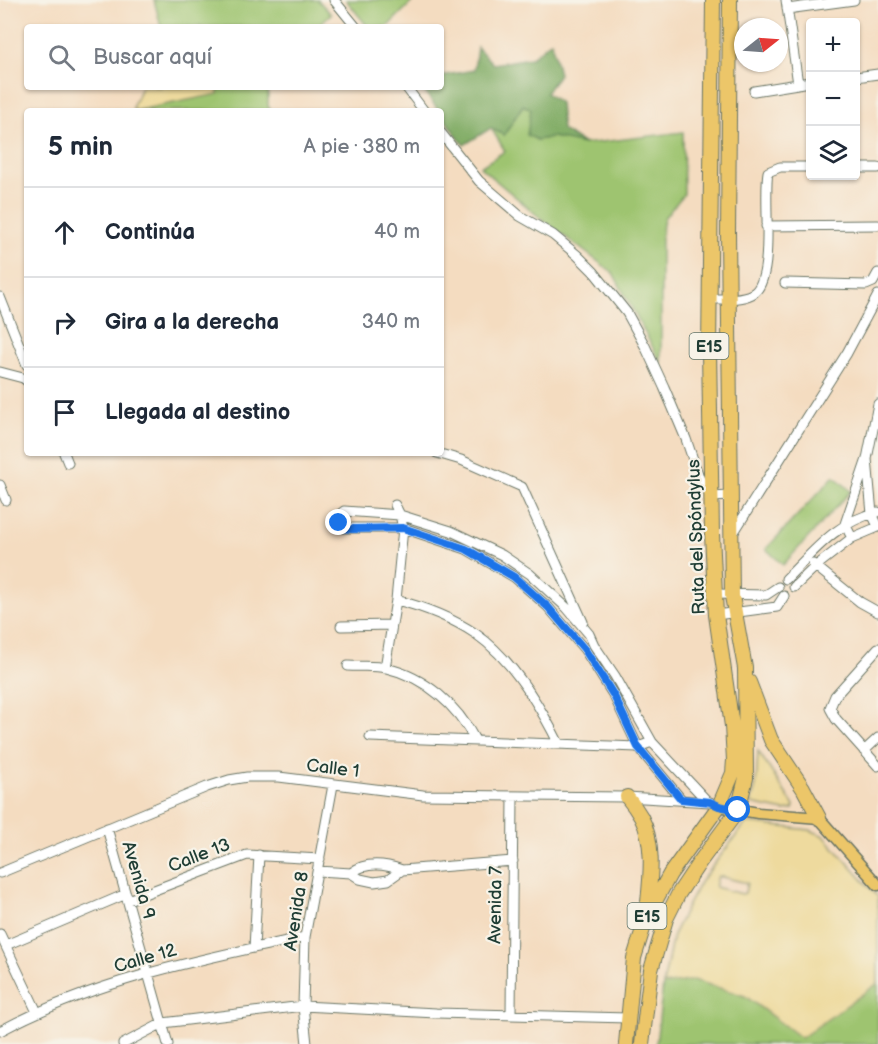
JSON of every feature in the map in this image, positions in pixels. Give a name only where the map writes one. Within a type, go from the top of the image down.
[{"type":"highway","name":"Ruta del Spóndylus","points":[[626,1044],[634,958],[647,916],[670,874],[733,773],[732,726],[716,615],[712,497],[710,299],[713,0]]},
{"type":"highway","name":"Ruta del Spóndylus","points":[[642,1044],[651,970],[666,920],[679,893],[741,805],[746,778],[745,668],[732,596],[729,298],[730,0]]},
{"type":"highway","points":[[745,668],[771,740],[803,788],[819,818]]},
{"type":"highway","points":[[627,797],[641,816],[649,840],[650,872],[647,916]]},
{"type":"main road","points":[[714,804],[738,810],[819,818],[878,885]]},
{"type":"street","points":[[333,0],[353,24]]},
{"type":"street","points":[[798,84],[786,4],[854,0]]},
{"type":"street","points":[[860,76],[878,74]]},
{"type":"street","points":[[754,91],[806,83]]},
{"type":"street","points":[[408,90],[422,108]]},
{"type":"street","points":[[444,137],[479,181],[520,216],[553,236],[577,255],[627,313],[645,346],[686,439],[700,480],[712,497],[730,496]]},
{"type":"street","points":[[710,299],[744,297],[759,289],[764,279],[768,172],[780,167],[806,167]]},
{"type":"street","points":[[860,168],[878,168]]},
{"type":"street","points":[[766,226],[878,225]]},
{"type":"street","points":[[785,283],[866,285],[873,282],[878,273]]},
{"type":"street","points":[[731,537],[847,353],[878,295]]},
{"type":"street","points":[[0,297],[24,357]]},
{"type":"street","points":[[0,372],[24,379]]},
{"type":"street","points":[[844,524],[874,439],[878,404]]},
{"type":"street","points":[[444,455],[461,460],[522,487],[589,634],[590,647],[638,747],[681,799]]},
{"type":"street","points":[[65,456],[68,463]]},
{"type":"street","points":[[794,587],[816,566],[852,538],[878,526],[867,459]]},
{"type":"street","points":[[0,485],[6,501]]},
{"type":"street","points":[[385,668],[396,600],[403,528],[395,505]]},
{"type":"street","points":[[589,634],[557,598],[521,568],[502,555],[469,539],[400,515],[344,511],[339,515],[339,523],[343,528],[403,528],[466,549],[514,577],[604,658],[652,742],[714,804]]},
{"type":"street","points":[[786,579],[844,524],[875,513]]},
{"type":"street","points":[[844,524],[852,538]]},
{"type":"street","points":[[466,549],[469,539]]},
{"type":"street","points":[[806,559],[860,602],[878,612]]},
{"type":"street","points":[[514,577],[521,568]]},
{"type":"street","points":[[715,594],[766,595],[778,587]]},
{"type":"street","points":[[766,595],[777,607]]},
{"type":"street","points":[[716,615],[777,607],[784,596]]},
{"type":"street","points":[[548,607],[557,598]]},
{"type":"street","points":[[396,600],[420,606],[477,634],[510,667],[527,689],[545,716],[559,744]]},
{"type":"street","points":[[341,626],[392,625]]},
{"type":"street","points":[[878,648],[835,696],[830,708],[836,719],[878,766]]},
{"type":"street","points":[[348,666],[385,668],[411,676],[437,693],[461,717],[475,740]]},
{"type":"street","points":[[614,696],[624,692]]},
{"type":"street","points":[[370,736],[638,747],[652,742]]},
{"type":"street","points":[[864,751],[878,738]]},
{"type":"street","name":"Calle 1","points":[[0,873],[229,780],[248,777],[279,777],[423,795],[627,797],[681,799],[714,804]]},
{"type":"street","name":"Avenida 8","points":[[307,1044],[303,1006],[305,937],[333,785]]},
{"type":"street","name":"Avenida 7","points":[[511,1014],[513,796]]},
{"type":"street","name":"Avenida 9","points":[[107,828],[168,1044]]},
{"type":"street","name":"Calle 13","points":[[6,945],[127,897],[247,855],[320,859]]},
{"type":"street","points":[[254,948],[259,855]]},
{"type":"street","points":[[351,873],[359,867],[372,865],[383,865],[402,870],[513,861]]},
{"type":"street","points":[[318,871],[351,873],[365,880],[380,882],[388,880],[402,870]]},
{"type":"street","points":[[0,934],[37,1012]]},
{"type":"street","name":"Calle 12","points":[[0,1032],[37,1012],[147,972],[305,937]]},
{"type":"street","points":[[123,1044],[163,1023],[303,1006],[436,1013],[628,1018]]},
{"type":"green space","points":[[154,0],[318,0],[331,14],[319,24],[160,24]]},
{"type":"green space","points":[[346,0],[414,0],[390,24],[366,24]]},
{"type":"green space","points":[[551,41],[559,74],[546,93],[560,103],[562,130],[584,144],[553,137],[537,140],[527,135],[531,109],[523,105],[504,135],[491,128],[464,145],[444,118],[444,108],[437,108],[423,90],[444,90],[444,75],[474,70],[477,47],[493,64],[531,58]]},
{"type":"green space","points":[[218,90],[268,90],[269,108],[148,108],[217,94]]},
{"type":"green space","points":[[523,105],[531,109],[537,140],[553,137],[584,144],[683,132],[684,194],[664,218],[661,237],[661,363],[613,273],[538,216],[480,167],[505,151],[491,128],[504,135]]},
{"type":"green space","points":[[834,476],[851,491],[783,565],[766,549]]},
{"type":"green space","points":[[694,980],[745,996],[801,1037],[878,983],[878,1044],[656,1044],[663,985]]},
{"type":"sand","points":[[140,90],[218,90],[218,94],[148,108],[133,108]]},
{"type":"sand","points":[[758,751],[794,806],[793,809],[785,811],[751,804],[756,785]]},
{"type":"sand","points":[[746,823],[810,830],[824,836],[878,897],[878,983],[801,1038],[745,996],[694,980],[663,985],[673,935],[701,881]],"holes":[[[718,876],[747,883],[745,893],[742,894],[715,887]]]},
{"type":"route","points":[[339,523],[343,528],[351,529],[403,528],[466,549],[514,577],[548,607],[585,650],[614,696],[638,747],[681,799],[710,802],[738,810]]}]
